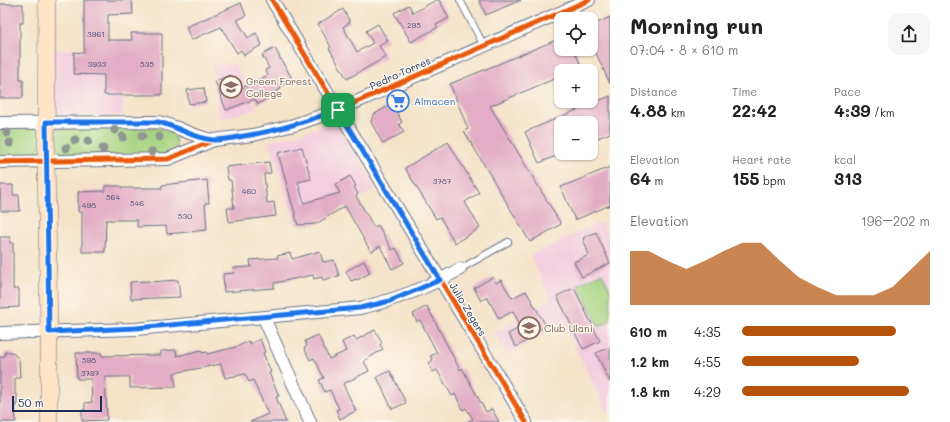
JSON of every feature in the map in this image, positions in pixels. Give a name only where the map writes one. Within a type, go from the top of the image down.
[{"type":"main road","points":[[47,0],[46,161],[49,422]]},
{"type":"street","name":"Julio Zegers","points":[[272,0],[526,422]]},
{"type":"street","name":"Pedro Torres","points":[[0,162],[168,159],[214,140],[266,132],[294,125],[338,110],[589,0]]},
{"type":"street","name":"Pedro Torres","points":[[0,123],[158,122],[168,124],[197,136],[214,140]]},
{"type":"street","points":[[179,155],[185,147],[186,142],[182,130]]},
{"type":"street","points":[[0,333],[136,328],[264,318],[360,308],[390,301],[440,280],[460,269]]},
{"type":"street","points":[[264,318],[310,422]]},
{"type":"lane","points":[[460,0],[484,46]]},
{"type":"lane","points":[[460,269],[508,242]]},
{"type":"shaded area","points":[[124,49],[123,116],[60,116],[54,107],[54,50]]},
{"type":"shaded area","name":"Green Forest College","points":[[235,64],[257,109],[220,119],[212,65]]},
{"type":"shaded area","points":[[328,124],[337,125],[340,127],[376,189],[316,223],[296,225],[269,141],[297,135]]},
{"type":"shaded area","points":[[601,222],[610,240],[610,411],[607,412],[563,323],[507,355],[495,333],[551,299],[530,255]]},
{"type":"green space","points":[[0,128],[157,128],[170,132],[175,137],[176,150],[167,155],[0,157]]},
{"type":"green space","points":[[602,273],[610,290],[610,321],[599,327],[578,285]]},
{"type":"building","points":[[84,0],[132,0],[133,14],[108,15],[108,40],[132,40],[131,33],[162,33],[162,95],[104,95],[104,75],[74,74],[74,52],[84,53]]},
{"type":"building","points":[[436,0],[439,0],[449,18],[436,25],[438,27],[411,42],[394,13],[409,5],[413,13]]},
{"type":"building","points":[[479,0],[521,0],[486,15]]},
{"type":"building","points":[[241,3],[246,16],[237,20],[248,38],[256,33],[262,45],[244,55],[241,50],[237,53],[221,27],[191,40],[186,27]]},
{"type":"building","points":[[0,4],[23,4],[23,23],[20,23],[20,80],[23,80],[23,98],[0,98]]},
{"type":"building","points":[[343,9],[350,22],[343,27],[357,52],[373,43],[366,31],[378,24],[388,41],[379,46],[386,57],[347,79],[329,48],[331,47],[318,24]]},
{"type":"building","points":[[610,17],[610,84],[597,56],[598,23]]},
{"type":"building","points":[[554,41],[554,56],[577,56],[580,64],[554,64],[554,79],[490,106],[561,224],[530,242],[464,131],[468,129],[450,84]]},
{"type":"building","points":[[275,48],[293,80],[280,87],[281,89],[273,93],[274,95],[258,104],[255,99],[226,110],[215,81],[231,75],[236,91],[268,75],[265,70],[269,68],[262,55]]},
{"type":"building","points":[[204,88],[206,102],[189,104],[187,90]]},
{"type":"building","points":[[610,96],[610,133],[598,138],[598,116],[563,116],[582,108],[598,108],[598,101]]},
{"type":"building","points":[[392,104],[402,122],[399,124],[404,132],[383,144],[371,122],[373,115]]},
{"type":"building","points":[[554,120],[554,157],[539,163],[525,132]]},
{"type":"building","points":[[448,142],[479,193],[465,202],[480,228],[455,243],[440,217],[436,219],[405,168]]},
{"type":"building","points":[[302,147],[311,179],[298,182],[304,203],[340,193],[335,185],[350,176],[356,186],[354,187],[358,194],[356,196],[374,227],[378,225],[392,250],[396,248],[404,263],[392,269],[380,246],[371,252],[345,206],[316,224],[298,225],[278,153]]},
{"type":"building","points":[[269,162],[271,173],[264,174],[267,203],[274,202],[276,216],[229,222],[227,208],[234,208],[231,180],[228,180],[226,167]]},
{"type":"building","points":[[610,167],[610,205],[575,220],[561,187]]},
{"type":"building","points":[[207,180],[209,203],[205,203],[207,230],[167,234],[166,226],[137,227],[137,220],[106,220],[105,252],[82,252],[82,212],[78,212],[78,192],[105,191],[105,186],[121,186],[121,188],[162,188],[162,185]]},
{"type":"building","points":[[0,185],[13,185],[13,195],[19,195],[20,211],[1,211]]},
{"type":"building","points":[[596,232],[610,263],[582,277],[574,262],[589,255],[583,238]]},
{"type":"building","points":[[0,237],[10,237],[10,243],[13,243],[13,289],[19,289],[19,307],[0,308]]},
{"type":"building","points":[[320,251],[323,262],[334,260],[339,276],[323,280],[322,277],[314,279],[313,275],[274,283],[274,288],[224,292],[223,274],[234,273],[233,268],[251,267],[250,260],[278,258],[277,256],[290,253],[292,259]]},
{"type":"building","points":[[364,261],[370,273],[357,280],[351,281],[346,271]]},
{"type":"building","points":[[493,277],[496,283],[501,280],[512,298],[526,291],[546,326],[531,334],[533,337],[516,347],[508,334],[521,327],[513,311],[499,319],[487,297],[481,301],[474,288]]},
{"type":"building","points":[[178,280],[180,297],[131,299],[130,282]]},
{"type":"building","points":[[574,288],[600,341],[583,349],[557,296]]},
{"type":"building","points":[[427,306],[460,370],[462,368],[486,412],[492,409],[499,422],[466,422],[473,419],[466,408],[463,410],[455,394],[452,396],[437,370],[433,372],[429,363],[433,360],[430,356],[437,353],[420,320],[417,322],[413,314]]},
{"type":"building","points":[[375,330],[382,342],[380,345],[383,349],[364,361],[369,371],[343,384],[356,411],[340,419],[336,410],[339,409],[330,390],[325,392],[319,380],[324,378],[314,358],[310,360],[304,348],[307,346],[305,341],[318,335],[329,359],[346,351],[342,342],[354,336],[356,340]]},
{"type":"building","points":[[260,339],[265,352],[263,353],[271,372],[269,373],[279,396],[276,397],[286,422],[250,422],[268,414],[253,380],[249,382],[245,374],[225,378],[221,364],[174,373],[176,387],[130,388],[130,377],[105,377],[107,420],[82,421],[82,410],[85,410],[85,403],[92,402],[91,379],[77,379],[76,353],[101,353],[102,356],[161,355],[161,351],[176,350],[177,356],[201,350],[202,353],[207,352],[207,354],[236,347],[249,341],[250,344]]},
{"type":"building","points":[[610,347],[610,382],[596,353]]},
{"type":"building","points":[[5,352],[12,352],[19,359],[20,378],[15,378],[15,394],[17,395],[17,405],[15,405],[16,422],[0,422],[0,357],[5,356]]},
{"type":"building","points":[[390,371],[406,403],[392,409],[377,377]]},
{"type":"cycle path","points":[[272,0],[526,422]]},
{"type":"cycle path","points":[[0,162],[168,159],[214,140],[253,135],[294,125],[338,110],[589,0]]},
{"type":"place","name":"Green Forest College","points":[[231,87]]},
{"type":"place","name":"Almacen","points":[[398,101]]},
{"type":"place","name":"Club Ulani","points":[[529,328]]},
{"type":"route","points":[[338,110],[440,280],[390,301],[360,308],[216,322],[136,328],[49,332],[46,122],[158,122],[168,124],[197,136],[214,140],[266,132],[294,125],[338,110]]}]
